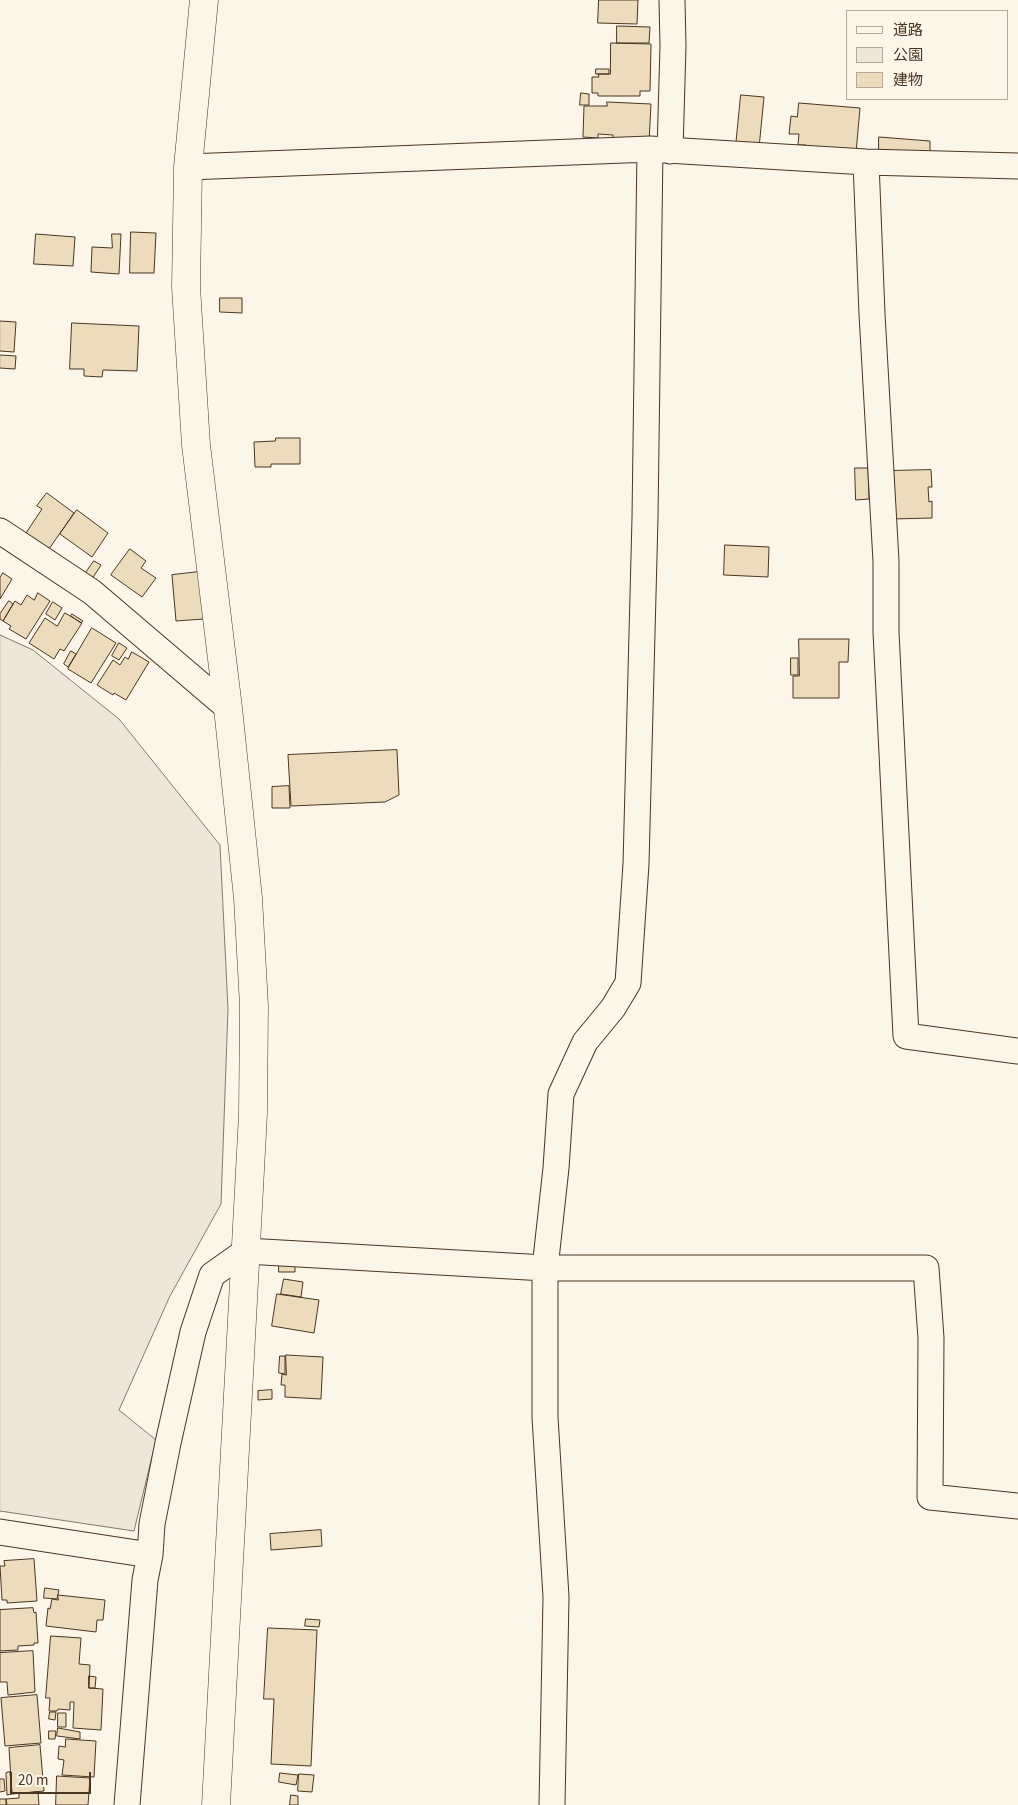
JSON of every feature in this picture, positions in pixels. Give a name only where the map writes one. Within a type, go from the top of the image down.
[{"type":"street","points":[[204,0],[188,167],[186,287],[196,445],[228,708],[248,898],[254,1006],[253,1114],[216,1805]]},
{"type":"street","points":[[552,1805],[556,1598],[545,1417],[545,1268],[556,1168],[561,1094],[585,1042],[613,1008],[628,983],[636,864],[645,518],[660,150],[673,46],[672,0]]},
{"type":"street","points":[[188,167],[660,150],[866,162],[1018,166]]},
{"type":"street","points":[[866,162],[872,314],[886,561],[886,632],[906,1036],[1018,1051]]},
{"type":"street","points":[[0,531],[92,592],[228,708]]},
{"type":"street","points":[[127,1805],[145,1580],[150,1555],[152,1524],[168,1443],[193,1332],[212,1275],[246,1251],[545,1268],[926,1268],[931,1338],[930,1496],[1018,1506]]},
{"type":"street","points":[[0,1532],[150,1555]]},
{"type":"green space","points":[[0,635],[33,650],[119,719],[220,845],[228,1009],[221,1204],[170,1296],[119,1410],[156,1440],[134,1531],[0,1511]]},
{"type":"building","points":[[599,0],[638,0],[637,24],[598,23]]},
{"type":"building","points":[[617,26],[650,27],[649,43],[617,43]]},
{"type":"building","points":[[611,43],[651,44],[650,91],[640,91],[640,96],[598,96],[598,93],[592,93],[592,77],[599,77],[598,74],[610,74]]},
{"type":"building","points":[[596,69],[609,69],[609,74],[596,74]]},
{"type":"building","points":[[581,93],[589,94],[589,105],[580,105]]},
{"type":"building","points":[[741,95],[764,97],[759,148],[736,146]]},
{"type":"building","points":[[607,102],[651,104],[649,143],[613,142],[613,135],[598,134],[598,138],[583,137],[584,106],[607,106]]},
{"type":"building","points":[[799,103],[860,108],[856,153],[806,156],[806,145],[798,145],[799,134],[789,134],[791,116],[797,117]]},
{"type":"building","points":[[879,137],[930,141],[930,161],[879,161]]},
{"type":"building","points":[[131,232],[156,233],[154,273],[130,273]]},
{"type":"building","points":[[36,234],[75,237],[73,266],[34,264]]},
{"type":"building","points":[[112,234],[121,234],[119,274],[91,272],[92,247],[112,248]]},
{"type":"building","points":[[220,298],[242,298],[242,313],[220,312]]},
{"type":"building","points":[[0,321],[16,322],[14,352],[0,351]]},
{"type":"building","points":[[72,323],[139,326],[137,371],[103,370],[102,377],[84,376],[84,369],[70,369]]},
{"type":"building","points":[[0,355],[16,356],[15,369],[0,368]]},
{"type":"building","points":[[276,438],[300,438],[300,464],[271,464],[271,467],[255,467],[254,442],[275,441]]},
{"type":"building","points":[[855,468],[868,468],[869,499],[856,500]]},
{"type":"building","points":[[931,470],[932,487],[928,487],[929,502],[932,501],[932,518],[891,519],[887,471]]},
{"type":"building","points":[[47,493],[74,513],[49,549],[26,533],[42,509],[37,506]]},
{"type":"building","points":[[77,510],[108,533],[92,557],[60,534]]},
{"type":"building","points":[[725,545],[769,547],[768,577],[724,575]]},
{"type":"building","points":[[130,549],[146,561],[141,568],[156,578],[142,597],[111,575]]},
{"type":"building","points":[[94,561],[101,565],[92,579],[85,574]]},
{"type":"building","points":[[199,572],[204,619],[176,621],[172,575]]},
{"type":"building","points":[[3,573],[12,579],[0,599],[0,578]]},
{"type":"building","points":[[38,593],[50,601],[26,639],[9,629],[11,626],[3,621],[15,601],[21,605],[27,595],[34,600]]},
{"type":"building","points":[[9,601],[13,604],[3,621],[0,619],[0,614]]},
{"type":"building","points":[[53,602],[62,608],[55,620],[46,614]]},
{"type":"building","points":[[65,613],[82,623],[64,651],[60,649],[54,659],[29,643],[45,618],[57,626]]},
{"type":"building","points":[[72,614],[83,621],[81,623],[71,616]]},
{"type":"building","points":[[92,628],[116,643],[91,683],[68,669]]},
{"type":"building","points":[[799,639],[849,639],[848,662],[839,662],[839,698],[793,698],[793,676],[799,676]]},
{"type":"building","points":[[119,643],[127,648],[119,660],[112,656]]},
{"type":"building","points":[[71,651],[76,654],[68,667],[64,664]]},
{"type":"building","points":[[132,652],[149,662],[126,700],[114,693],[113,695],[97,685],[113,660],[120,665],[125,657],[128,659]]},
{"type":"building","points":[[791,658],[798,658],[798,675],[791,675]]},
{"type":"building","points":[[397,750],[399,795],[385,802],[291,806],[288,755]]},
{"type":"building","points":[[289,786],[290,808],[272,808],[272,787]]},
{"type":"building","points":[[279,1265],[295,1265],[295,1272],[279,1272]]},
{"type":"building","points":[[284,1279],[303,1282],[301,1297],[281,1294]]},
{"type":"building","points":[[277,1294],[319,1300],[314,1333],[272,1326]]},
{"type":"building","points":[[286,1355],[323,1357],[321,1399],[285,1397],[285,1385],[281,1385],[282,1374],[286,1375]]},
{"type":"building","points":[[280,1356],[285,1356],[285,1374],[279,1373]]},
{"type":"building","points":[[272,1390],[272,1399],[258,1400],[258,1391]]},
{"type":"building","points":[[321,1530],[322,1546],[271,1550],[270,1534]]},
{"type":"building","points":[[34,1559],[37,1601],[7,1603],[7,1600],[2,1600],[0,1566],[5,1566],[4,1561]]},
{"type":"building","points":[[45,1588],[59,1590],[57,1599],[44,1598]]},
{"type":"building","points":[[58,1595],[105,1600],[103,1620],[97,1620],[96,1632],[46,1626],[48,1608],[50,1609],[52,1599],[58,1600]]},
{"type":"building","points":[[33,1608],[34,1613],[36,1612],[38,1643],[18,1646],[18,1650],[0,1651],[0,1610]]},
{"type":"building","points":[[306,1619],[320,1620],[319,1627],[305,1626]]},
{"type":"building","points":[[268,1628],[317,1630],[311,1766],[271,1764],[274,1699],[264,1699]]},
{"type":"building","points":[[51,1636],[81,1638],[79,1664],[90,1665],[89,1688],[103,1689],[101,1730],[73,1728],[74,1702],[70,1702],[70,1710],[58,1709],[57,1711],[49,1711],[50,1698],[46,1698]]},
{"type":"building","points":[[33,1651],[35,1692],[8,1695],[7,1682],[0,1682],[0,1653]]},
{"type":"building","points":[[89,1676],[96,1677],[95,1688],[89,1688]]},
{"type":"building","points":[[37,1695],[41,1743],[5,1746],[1,1698]]},
{"type":"building","points":[[50,1712],[56,1712],[55,1720],[49,1719]]},
{"type":"building","points":[[58,1713],[66,1713],[66,1727],[58,1727]]},
{"type":"building","points":[[58,1728],[80,1732],[80,1739],[57,1736]]},
{"type":"building","points":[[49,1731],[56,1731],[55,1739],[49,1739]]},
{"type":"building","points":[[66,1739],[96,1741],[94,1777],[62,1775],[64,1760],[58,1759],[59,1746],[65,1747]]},
{"type":"building","points":[[40,1745],[44,1791],[12,1794],[9,1748]]},
{"type":"building","points":[[10,1772],[12,1794],[7,1795],[6,1773]]},
{"type":"building","points":[[280,1773],[298,1775],[296,1785],[279,1782]]},
{"type":"building","points":[[299,1774],[314,1775],[312,1792],[298,1791]]},
{"type":"building","points":[[57,1776],[90,1778],[88,1805],[56,1805]]},
{"type":"building","points":[[0,1779],[4,1779],[5,1791],[0,1792]]},
{"type":"building","points":[[38,1792],[39,1805],[7,1805],[6,1799],[19,1798],[19,1794]]},
{"type":"building","points":[[291,1795],[298,1796],[298,1805],[290,1805]]},
{"type":"building","points":[[0,1799],[6,1799],[6,1805],[0,1805]]}]
